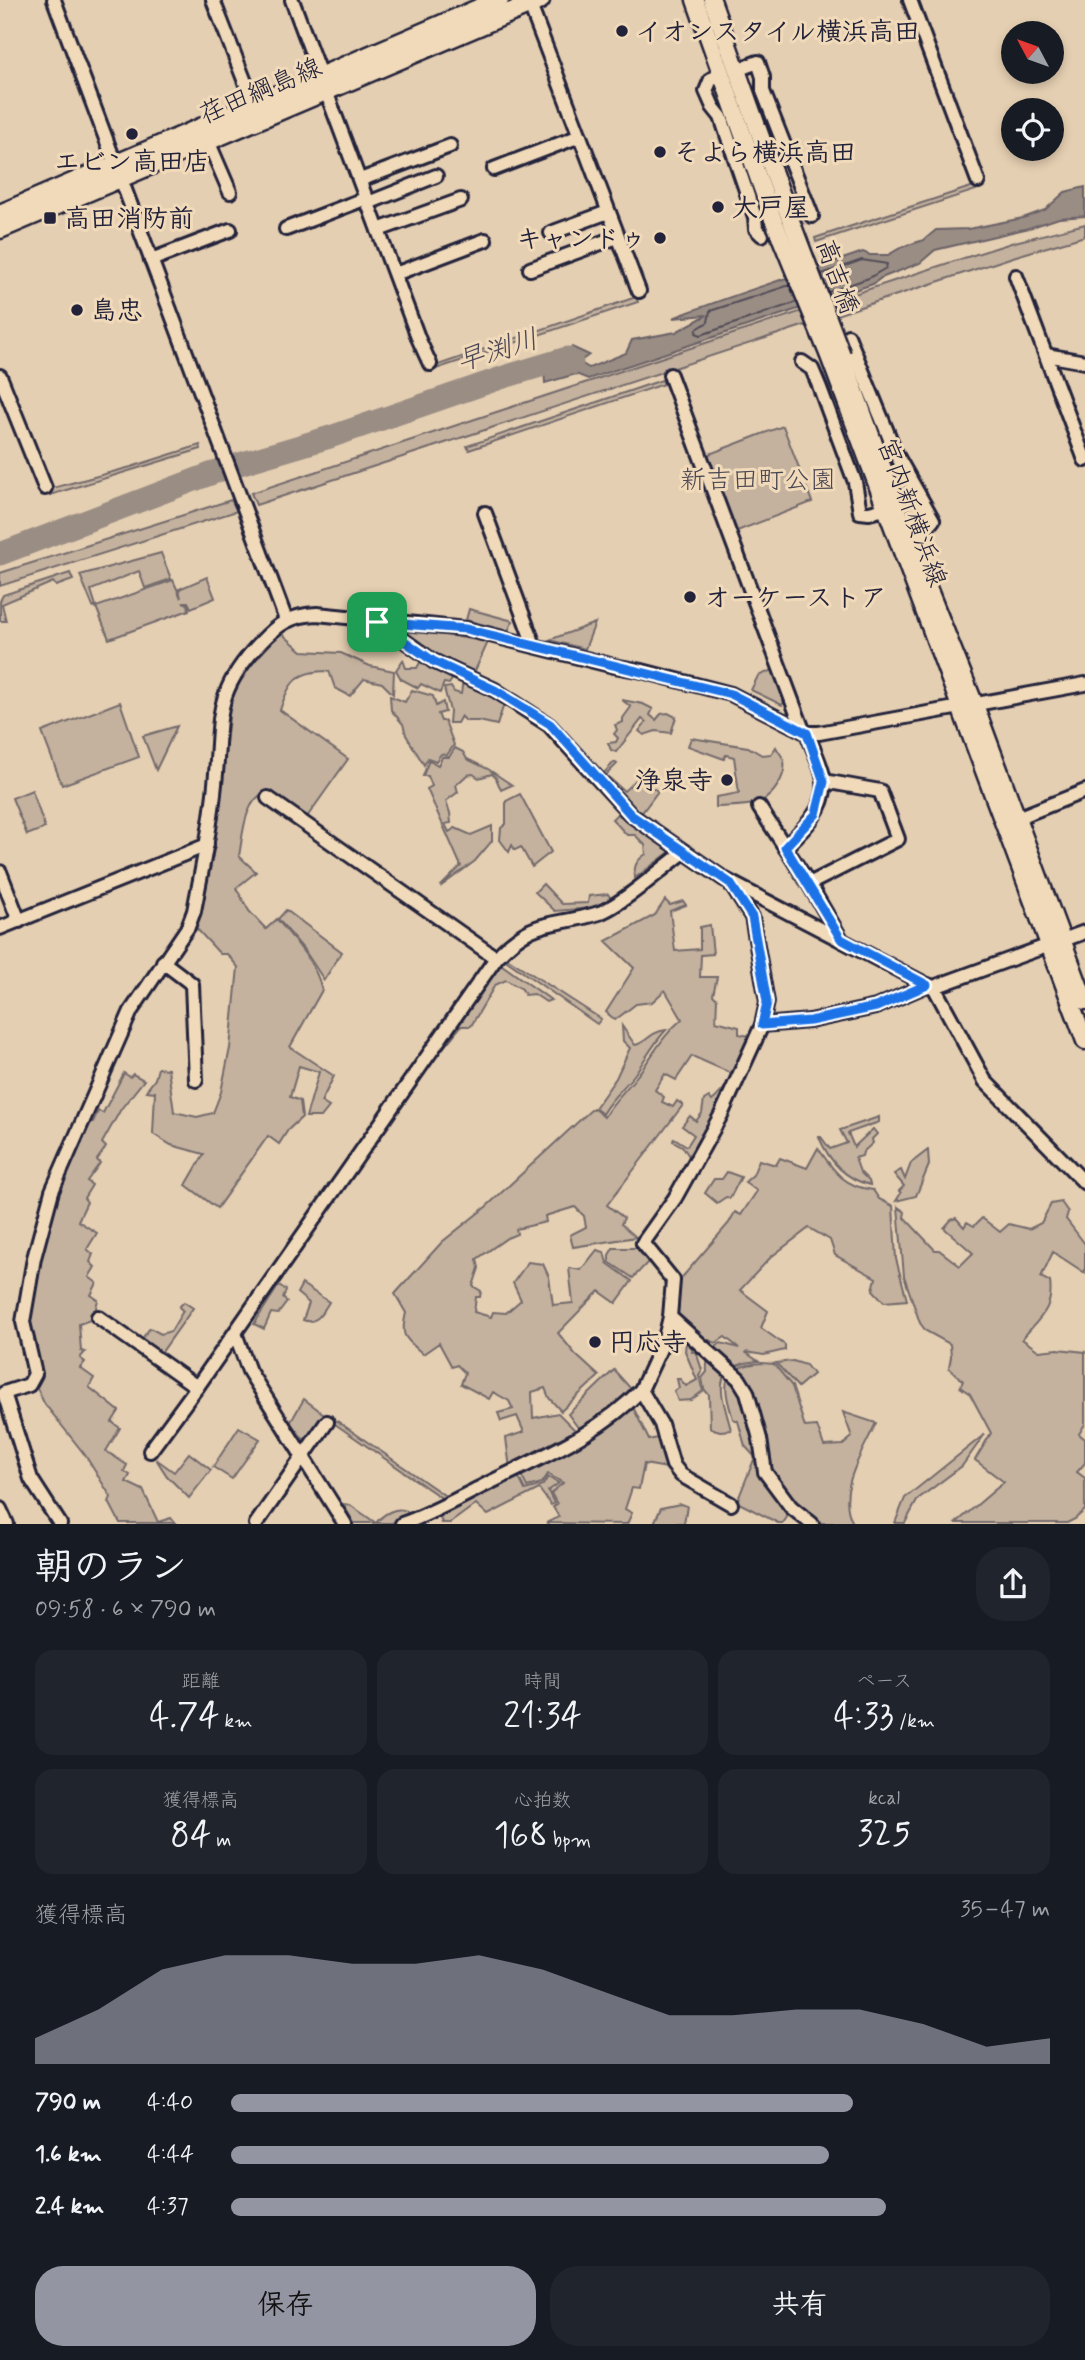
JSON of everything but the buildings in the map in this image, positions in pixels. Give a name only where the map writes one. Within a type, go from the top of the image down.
[{"type":"main road","name":"荏田綱島線","points":[[0,214],[208,141],[499,0]]},
{"type":"main road","name":"荏田綱島線","points":[[0,229],[254,106],[323,84],[532,2]]},
{"type":"street","points":[[54,0],[286,620]]},
{"type":"street","points":[[213,0],[254,106]]},
{"type":"street","points":[[292,0],[430,364]]},
{"type":"street","points":[[695,0],[729,72]]},
{"type":"street","points":[[712,0],[729,72]]},
{"type":"street","points":[[910,0],[978,181]]},
{"type":"street","points":[[532,2],[639,291]]},
{"type":"street","points":[[762,235],[756,229],[755,217],[721,117],[713,107],[706,90],[711,79],[729,72],[758,62],[764,76],[763,91],[812,216]]},
{"type":"street","name":"高吉橋","points":[[729,72],[835,356]]},
{"type":"street","points":[[494,169],[580,136]]},
{"type":"street","points":[[208,141],[230,192]]},
{"type":"street","points":[[360,180],[450,146]]},
{"type":"street","points":[[286,229],[436,176]]},
{"type":"street","points":[[378,230],[461,200]]},
{"type":"street","points":[[551,233],[608,212]]},
{"type":"street","points":[[151,260],[230,230]]},
{"type":"street","points":[[530,269],[617,237]]},
{"type":"street","points":[[395,274],[485,240]]},
{"type":"street","points":[[1016,276],[1085,460]]},
{"type":"street","points":[[848,337],[897,456],[933,520],[922,533],[908,538]]},
{"type":"street","points":[[1046,355],[1085,362]]},
{"type":"street","name":"宮内新横浜線","points":[[835,356],[885,509],[1017,818],[1085,1041]]},
{"type":"street","name":"宮内新横浜線","points":[[835,356],[908,538],[1055,943],[1085,1000]]},
{"type":"street","points":[[809,365],[855,482],[860,512],[885,509]]},
{"type":"street","points":[[670,375],[824,782],[816,814],[785,847]]},
{"type":"street","points":[[0,376],[45,488]]},
{"type":"street","points":[[485,513],[534,645]]},
{"type":"street","points":[[60,1524],[31,1479],[1,1390],[29,1385],[35,1374],[23,1322],[34,1258],[52,1191],[131,1011],[188,928],[207,845],[219,727],[226,690],[241,663],[275,628],[286,620],[317,614],[466,629],[731,694],[805,731],[819,733],[1085,684]]},
{"type":"street","points":[[377,622],[433,661],[495,690],[550,724],[631,815],[730,883],[931,986],[985,1081],[1085,1183]]},
{"type":"street","points":[[809,884],[898,839],[880,791],[824,782]]},
{"type":"street","points":[[1017,818],[1085,791]]},
{"type":"street","points":[[268,797],[496,958]]},
{"type":"street","points":[[759,807],[841,939]]},
{"type":"street","points":[[0,928],[207,845]]},
{"type":"street","points":[[150,1451],[496,958],[523,933],[544,923],[601,912],[684,852]]},
{"type":"street","points":[[0,872],[19,921]]},
{"type":"street","points":[[402,1524],[431,1514],[528,1465],[623,1409],[641,1390],[665,1338],[673,1280],[643,1243],[675,1198],[721,1115],[762,1025],[767,1002],[752,917],[730,883]]},
{"type":"street","points":[[762,1025],[810,1021],[876,1007],[1085,932]]},
{"type":"street","points":[[163,962],[192,984],[196,1080]]},
{"type":"street","points":[[98,1317],[197,1387]]},
{"type":"street","points":[[670,1317],[739,1379],[751,1404],[765,1472],[792,1507],[812,1524]]},
{"type":"street","points":[[235,1333],[249,1371],[345,1524]]},
{"type":"street","points":[[641,1390],[661,1424],[673,1465],[681,1475],[731,1504]]},
{"type":"street","points":[[256,1524],[327,1422]]},
{"type":"street","points":[[0,1510],[7,1524]]},
{"type":"green space","points":[[974,186],[976,190],[816,242],[815,238]]},
{"type":"green space","points":[[1085,224],[1085,236],[1016,256],[256,505],[251,493],[936,267],[1011,243]]},
{"type":"green space","points":[[636,297],[638,302],[436,369],[435,366]]},
{"type":"green space","points":[[662,380],[664,384],[469,450],[467,446]]},
{"type":"green space","name":"新吉田町公園","points":[[783,426],[812,502],[732,533],[704,456]]},
{"type":"green space","points":[[200,445],[201,449],[50,495],[49,489]]},
{"type":"green space","points":[[231,500],[237,511],[0,586],[0,573]]},
{"type":"green space","points":[[161,553],[171,579],[145,588],[139,571],[91,590],[96,606],[93,607],[80,575]]},
{"type":"green space","points":[[70,573],[73,580],[56,586],[53,582],[2,604],[6,621],[0,621],[0,601],[3,595]]},
{"type":"green space","points":[[207,577],[215,598],[191,608],[188,602],[183,602],[188,604],[189,610],[109,639],[96,607],[173,580],[181,598],[179,589]]},
{"type":"green space","points":[[469,609],[513,621],[508,631],[466,620]]},
{"type":"green space","points":[[595,623],[585,649],[549,640]]},
{"type":"green space","points":[[405,631],[488,642],[474,673],[430,653],[404,635]]},
{"type":"green space","points":[[280,632],[302,651],[341,653],[370,666],[394,671],[393,694],[382,683],[364,679],[350,696],[335,688],[329,671],[318,671],[302,676],[291,685],[280,710],[348,759],[307,817],[266,792],[253,802],[246,819],[239,856],[256,872],[236,888],[249,911],[266,929],[277,919],[315,970],[322,990],[290,1047],[334,1076],[321,1102],[329,1107],[321,1117],[306,1117],[319,1072],[299,1066],[290,1097],[300,1101],[302,1117],[288,1130],[279,1144],[268,1136],[217,1208],[186,1185],[204,1154],[171,1145],[153,1134],[155,1092],[146,1091],[155,1079],[158,1068],[168,1069],[174,1112],[197,1117],[213,1113],[221,1092],[230,1048],[238,967],[227,954],[220,954],[196,928],[214,850],[231,699],[242,675],[256,655]]},
{"type":"green space","points":[[422,659],[453,678],[449,684],[444,683],[440,693],[421,684],[418,688],[401,679],[396,670],[403,660],[406,668],[417,668]]},
{"type":"green space","points":[[775,669],[787,699],[782,705],[751,690],[758,676]]},
{"type":"green space","points":[[463,680],[505,701],[497,725],[466,721],[461,716],[457,723],[449,723],[450,711],[444,688],[451,687],[454,692],[461,694]]},
{"type":"green space","points":[[412,690],[433,696],[436,706],[443,702],[445,712],[438,714],[441,721],[445,721],[454,745],[447,755],[441,754],[436,761],[428,758],[424,765],[406,735],[403,724],[391,710],[390,696],[405,702]]},
{"type":"green space","points":[[622,700],[653,709],[650,715],[656,720],[661,714],[668,713],[676,717],[671,733],[656,731],[644,735],[639,731],[646,722],[642,719],[616,752],[611,750],[608,743],[616,742],[618,738],[614,734],[617,730],[615,725],[623,722],[631,707]]},
{"type":"green space","points":[[120,702],[139,757],[62,785],[42,732]]},
{"type":"green space","points":[[177,726],[156,770],[143,736]]},
{"type":"green space","points":[[691,738],[748,747],[762,755],[771,754],[776,747],[784,761],[781,779],[774,790],[760,802],[744,806],[716,807],[716,797],[739,793],[734,757],[726,755],[724,759],[688,746]]},
{"type":"green space","points":[[455,748],[463,752],[467,759],[512,785],[501,790],[492,774],[479,778],[473,774],[467,775],[456,785],[458,792],[446,801],[451,823],[445,824],[449,832],[455,828],[471,835],[492,826],[492,841],[475,861],[440,887],[461,866],[427,789],[432,786],[428,776],[423,776],[429,760],[438,765],[442,757],[449,757]]},
{"type":"green space","points":[[614,762],[617,764],[606,775],[624,791],[641,775],[649,786],[658,791],[641,814],[603,774]]},
{"type":"green space","points":[[32,790],[45,828],[27,835],[12,798]]},
{"type":"green space","points":[[520,794],[551,852],[532,867],[521,847],[515,850],[512,845],[509,852],[500,840],[501,828],[506,824],[506,801]]},
{"type":"green space","points":[[617,814],[671,851],[635,878],[636,864],[646,854],[645,845],[635,835],[627,835],[612,819]]},
{"type":"green space","points":[[543,884],[562,904],[588,903],[589,896],[608,894],[611,899],[591,908],[555,911],[535,892]]},
{"type":"green space","points":[[665,900],[670,905],[683,901],[686,905],[670,911],[675,951],[700,949],[700,927],[710,925],[713,954],[701,955],[700,977],[717,977],[713,995],[717,999],[716,1021],[739,1027],[739,1034],[749,1036],[735,1075],[692,1056],[676,1080],[665,1074],[655,1090],[664,1097],[662,1102],[673,1107],[677,1101],[683,1105],[607,1205],[624,1218],[621,1224],[636,1237],[573,1247],[570,1235],[586,1227],[584,1216],[575,1207],[545,1216],[546,1222],[516,1229],[517,1234],[477,1259],[479,1268],[473,1286],[481,1291],[480,1297],[476,1297],[474,1312],[491,1317],[493,1312],[506,1313],[521,1300],[513,1283],[528,1262],[543,1264],[549,1277],[553,1305],[573,1303],[569,1268],[581,1270],[597,1250],[604,1252],[607,1263],[632,1281],[616,1303],[599,1291],[558,1333],[575,1354],[599,1376],[561,1411],[549,1398],[545,1388],[532,1392],[533,1418],[558,1413],[577,1432],[510,1469],[506,1438],[524,1432],[517,1416],[501,1421],[498,1413],[513,1409],[509,1401],[493,1392],[489,1399],[461,1384],[465,1373],[457,1365],[452,1367],[439,1343],[423,1354],[412,1344],[404,1332],[406,1313],[395,1294],[442,1242],[487,1206],[593,1108],[604,1117],[682,1019],[665,990],[652,1002],[636,1004],[615,1020],[606,1012],[634,968],[606,941],[655,915]]},
{"type":"green space","points":[[286,910],[342,952],[324,980],[305,951],[278,919]]},
{"type":"green space","points":[[507,958],[601,1019],[597,1024],[507,961]]},
{"type":"green space","points":[[499,965],[551,1000],[546,1002],[534,994],[525,995],[522,989],[506,980],[495,985],[471,1026],[461,1026],[439,1053]]},
{"type":"green space","points":[[622,1026],[635,1045],[666,1030],[602,1114],[595,1108],[616,1078],[630,1048],[623,1041]]},
{"type":"green space","points":[[124,1073],[144,1080],[121,1109],[102,1143],[106,1147],[97,1160],[100,1163],[87,1181],[92,1185],[84,1198],[87,1202],[78,1221],[97,1233],[87,1249],[93,1254],[90,1262],[95,1267],[89,1277],[97,1283],[91,1295],[98,1300],[93,1319],[79,1324],[81,1351],[85,1352],[80,1358],[85,1362],[80,1368],[94,1378],[89,1387],[119,1411],[112,1422],[120,1428],[106,1451],[127,1465],[124,1471],[130,1475],[126,1482],[143,1490],[158,1522],[171,1518],[175,1523],[120,1523],[109,1502],[111,1497],[85,1455],[44,1403],[35,1384],[27,1322],[37,1257],[57,1186],[84,1120],[93,1122],[98,1111],[103,1113]]},
{"type":"green space","points":[[733,1083],[689,1156],[682,1146],[673,1141],[674,1138],[687,1146],[694,1135],[682,1126],[690,1116],[696,1121],[702,1113],[704,1100],[709,1097],[712,1101]]},
{"type":"green space","points":[[879,1117],[879,1122],[848,1133],[854,1147],[873,1129],[877,1134],[862,1156],[855,1158],[860,1172],[870,1185],[839,1168],[819,1137],[830,1149],[847,1143],[840,1130]]},
{"type":"green space","points":[[818,1148],[840,1176],[854,1185],[873,1190],[879,1199],[893,1206],[896,1259],[907,1300],[884,1302],[873,1290],[876,1278],[835,1255],[830,1240],[809,1228],[771,1257],[740,1290],[768,1311],[761,1328],[785,1345],[785,1350],[764,1355],[745,1352],[758,1361],[731,1369],[722,1384],[731,1430],[710,1428],[709,1395],[704,1389],[702,1378],[707,1372],[708,1359],[721,1343],[739,1348],[725,1337],[716,1343],[701,1337],[674,1316],[678,1282],[729,1223],[735,1212],[741,1215],[757,1191],[745,1182],[753,1175],[759,1160],[776,1165],[780,1158],[807,1168]]},
{"type":"green space","points":[[928,1150],[929,1165],[916,1196],[896,1201],[904,1186],[894,1174],[901,1170],[905,1179],[911,1163]]},
{"type":"green space","points":[[727,1172],[741,1177],[730,1198],[726,1197],[717,1203],[705,1193],[714,1179],[722,1179]]},
{"type":"green space","points":[[1061,1202],[1068,1212],[1066,1219],[1085,1244],[1085,1273],[1053,1252],[1041,1277],[1050,1282],[1050,1300],[1039,1320],[1022,1339],[1039,1351],[1058,1349],[1085,1352],[1085,1424],[1079,1434],[1085,1439],[1085,1463],[1077,1472],[1085,1478],[1085,1510],[1067,1523],[956,1523],[1004,1482],[975,1460],[991,1433],[970,1394],[960,1387],[963,1381],[949,1368],[950,1344],[926,1331],[920,1323],[904,1276],[898,1207],[935,1250],[939,1250],[960,1266],[973,1253],[944,1228],[951,1220],[956,1218],[964,1227],[967,1222],[974,1226],[982,1218],[1000,1232],[1009,1224],[1029,1229],[1041,1223],[1051,1204]]},
{"type":"green space","points":[[613,1248],[640,1248],[650,1260],[633,1278],[609,1262]]},
{"type":"green space","points":[[302,1284],[329,1302],[319,1317],[312,1321],[303,1320],[309,1303],[297,1293]]},
{"type":"green space","points":[[279,1285],[286,1290],[283,1298],[287,1302],[278,1314],[271,1313],[264,1329],[254,1324]]},
{"type":"green space","points":[[184,1302],[193,1308],[159,1356],[140,1341],[150,1328],[161,1334],[171,1331],[183,1311],[179,1307]]},
{"type":"green space","points":[[686,1342],[692,1345],[692,1352],[696,1352],[702,1370],[699,1376],[703,1391],[691,1400],[678,1401],[674,1391],[679,1388],[677,1379],[686,1386],[697,1380],[685,1351]]},
{"type":"green space","points":[[793,1361],[806,1365],[813,1374],[798,1387],[776,1363]]},
{"type":"green space","points":[[762,1363],[774,1364],[792,1386],[805,1427],[817,1426],[824,1446],[843,1445],[852,1437],[843,1412],[876,1423],[858,1459],[849,1486],[848,1511],[853,1523],[800,1523],[800,1519],[790,1513],[783,1523],[778,1523],[737,1502],[755,1457],[745,1446],[738,1421],[733,1419],[727,1397],[727,1380],[738,1368]]},
{"type":"green space","points":[[614,1370],[632,1390],[622,1403],[579,1429],[568,1414]]},
{"type":"green space","points":[[304,1399],[324,1414],[305,1441],[290,1423]]},
{"type":"green space","points":[[632,1405],[649,1440],[661,1437],[667,1468],[644,1464],[639,1489],[632,1488],[625,1509],[632,1513],[627,1524],[546,1523],[559,1517],[553,1507],[557,1504],[551,1493],[563,1483],[548,1474],[542,1483],[527,1487],[520,1473]]},
{"type":"green space","points":[[327,1414],[447,1497],[505,1467],[506,1471],[446,1501],[325,1417]]},
{"type":"green space","points":[[239,1427],[260,1439],[232,1479],[213,1467]]},
{"type":"green space","points":[[985,1434],[962,1466],[918,1499],[905,1523],[895,1523],[905,1498]]},
{"type":"green space","points":[[189,1453],[211,1470],[189,1498],[167,1476],[156,1459],[174,1472]]},
{"type":"green space","points":[[517,1474],[525,1490],[543,1485],[548,1477],[559,1483],[548,1491],[554,1503],[551,1505],[539,1489],[488,1515],[476,1504],[450,1523],[440,1523],[442,1522],[438,1515]]},
{"type":"green space","points":[[343,1504],[350,1505],[376,1523],[354,1523]]},
{"type":"green space","points":[[680,1504],[687,1506],[684,1523],[654,1523],[661,1508]]},
{"type":"green space","points":[[394,1510],[407,1511],[409,1517],[392,1523],[376,1523]]},
{"type":"water","points":[[1085,187],[1085,216],[1059,218],[1029,228],[935,250],[920,263],[881,278],[873,284],[588,379],[576,374],[545,383],[543,359],[572,347],[589,355],[579,362],[589,368],[626,353],[632,340],[676,332],[707,315],[673,318],[696,309],[863,252],[870,255],[888,255],[924,240],[936,230],[968,229],[1023,218],[1045,210],[1065,192]]},
{"type":"waterway","name":"早渕川","points":[[0,554],[226,468],[330,437],[504,377],[567,358],[572,363]]},
{"type":"tunnel","points":[[762,235],[812,216]]},
{"type":"place","name":"イオンスタイル横浜高田","points":[[622,31]]},
{"type":"place","name":"エビン高田店","points":[[132,134]]},
{"type":"place","name":"そよら横浜高田","points":[[660,152]]},
{"type":"place","name":"大戸屋","points":[[718,207]]},
{"type":"place","name":"高田消防前","points":[[50,218]]},
{"type":"place","name":"キャンドゥ","points":[[660,238]]},
{"type":"place","name":"島忠","points":[[77,310]]},
{"type":"place","name":"オーケーストア","points":[[690,597]]},
{"type":"place","name":"浄泉寺","points":[[727,780]]},
{"type":"place","name":"円応寺","points":[[595,1342]]},
{"type":"route","points":[[377,622],[466,629],[642,671],[731,694],[807,733],[824,782],[816,814],[785,847],[841,939],[927,985],[876,1007],[810,1021],[762,1025],[767,1002],[752,917],[730,883],[631,815],[550,724],[511,698],[421,654],[377,622]]}]
